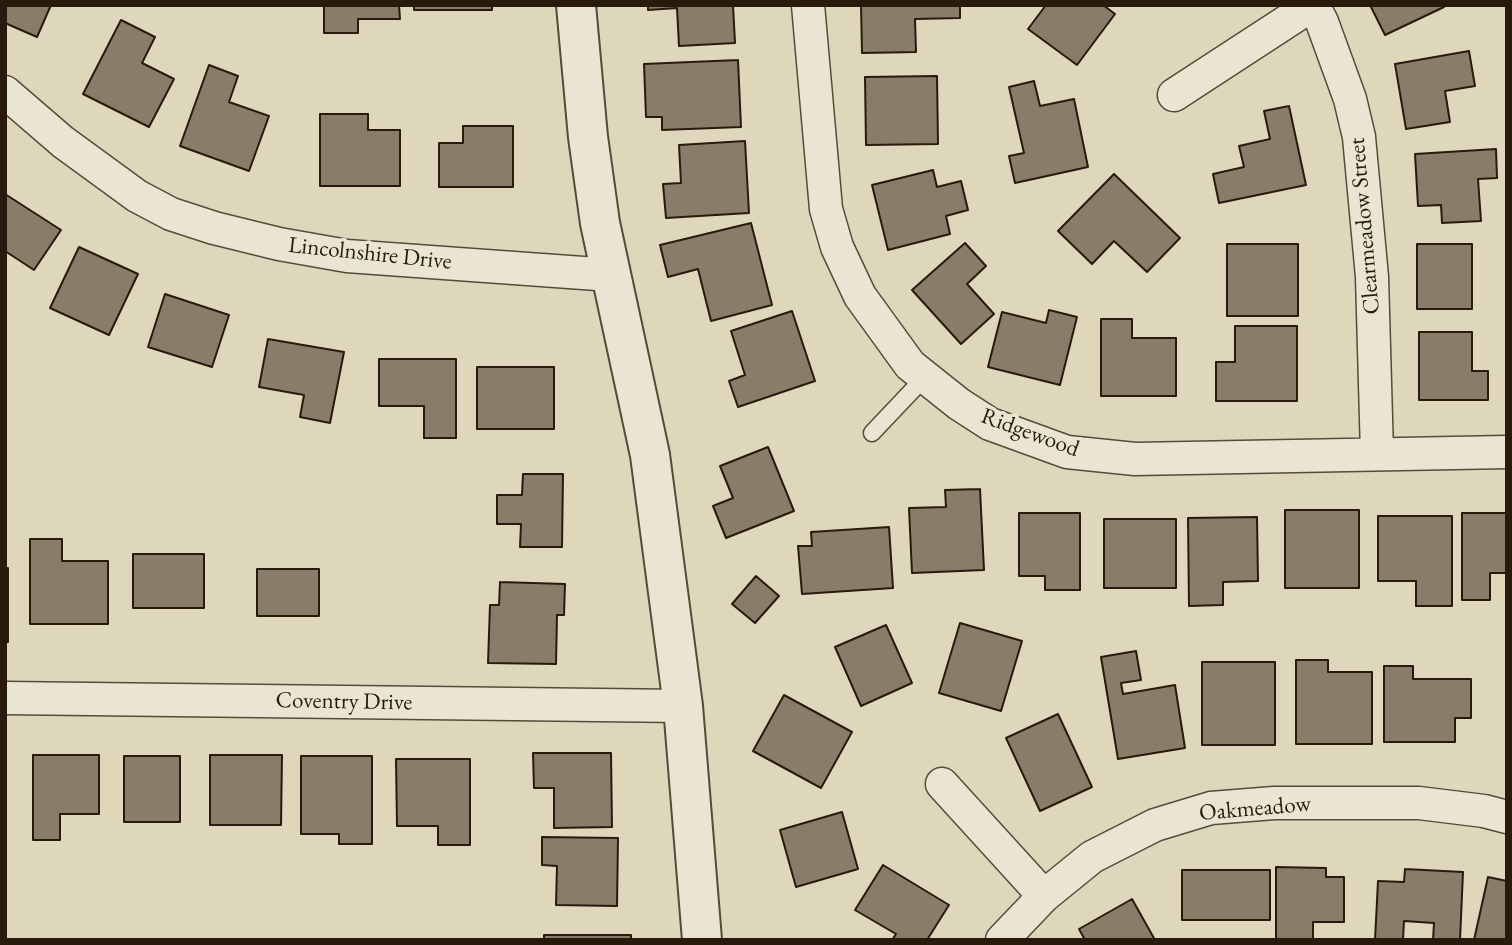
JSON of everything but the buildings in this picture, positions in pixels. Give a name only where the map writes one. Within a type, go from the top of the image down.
[{"type":"street","points":[[576,5],[588,137],[600,223],[650,455],[683,706],[702,940]]},
{"type":"street","name":"Ridgewood","points":[[808,5],[826,209],[837,247],[860,296],[910,365],[959,404],[990,424],[1067,452],[1135,459],[1507,452]]},
{"type":"street","points":[[1174,95],[1313,5]]},
{"type":"street","name":"Clearmeadow Street","points":[[1313,5],[1322,22],[1350,99],[1359,137],[1372,277],[1377,454]]},
{"type":"street","name":"Lincolnshire Drive","points":[[5,92],[63,142],[137,196],[172,214],[214,229],[346,256],[611,275]]},
{"type":"street","name":"Coventry Drive","points":[[5,698],[683,706]]},
{"type":"street","points":[[942,784],[1044,896]]},
{"type":"street","name":"Oakmeadow","points":[[1002,940],[1044,896],[1092,857],[1155,825],[1211,808],[1274,803],[1419,803],[1484,811],[1507,817]]},
{"type":"lane","points":[[872,433],[925,377]]}]
